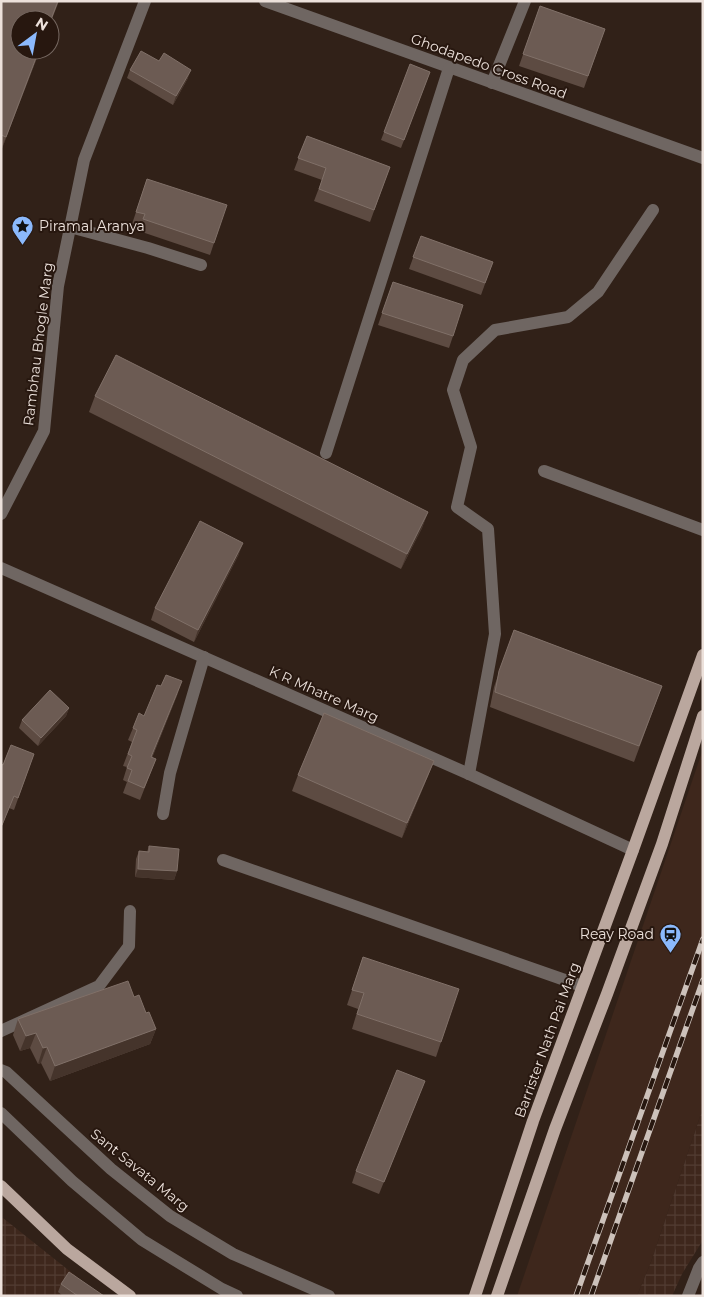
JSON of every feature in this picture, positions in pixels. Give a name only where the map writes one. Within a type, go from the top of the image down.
[{"type":"main road","name":"Barrister Nath Pai Marg","points":[[474,1296],[533,1121],[703,655]]},
{"type":"main road","points":[[497,1296],[555,1129],[662,844],[703,716]]},
{"type":"main road","points":[[1,1186],[67,1249],[130,1296]]},
{"type":"street","name":"Rambhau Bhogle Marg","points":[[1,514],[44,431],[58,286],[84,160],[145,1]]},
{"type":"street","name":"Ghodapedo Cross Road","points":[[265,1],[290,5],[449,68],[703,158]]},
{"type":"street","points":[[492,83],[525,1]]},
{"type":"street","points":[[326,453],[449,68]]},
{"type":"street","points":[[469,774],[495,634],[488,529],[457,507],[470,447],[453,390],[463,360],[495,330],[568,317],[598,292],[654,210]]},
{"type":"street","points":[[70,227],[148,248],[201,265]]},
{"type":"street","points":[[544,471],[703,530]]},
{"type":"street","name":"K R Mhatre Marg","points":[[1,568],[469,774],[633,850]]},
{"type":"street","points":[[163,814],[170,772],[204,657]]},
{"type":"street","points":[[223,860],[582,986]]},
{"type":"street","points":[[1,1031],[100,986],[129,946],[130,911]]},
{"type":"street","name":"Sant Savata Marg","points":[[4,1071],[111,1169],[170,1216],[233,1254],[329,1296]]},
{"type":"street","points":[[1,1113],[72,1182],[142,1240],[222,1289],[237,1296]]},
{"type":"street","points":[[688,1296],[703,1262]]},
{"type":"shaded area","points":[[703,749],[703,1108],[651,1262],[637,1296],[517,1296]]},
{"type":"shaded area","points":[[703,1108],[703,1240],[682,1274],[672,1296],[637,1296],[651,1262]]},
{"type":"shaded area","points":[[3,1218],[101,1296],[1,1296],[1,1220]]},
{"type":"building","points":[[1,1],[58,1],[55,10],[10,10],[10,60],[35,60],[6,137],[1,135]]},
{"type":"building","points":[[540,6],[605,29],[588,76],[523,54]]},
{"type":"building","points":[[141,51],[159,61],[164,53],[191,70],[176,96],[130,70]]},
{"type":"building","points":[[410,64],[430,72],[404,140],[384,132]]},
{"type":"building","points":[[307,136],[390,167],[374,210],[319,189],[326,168],[298,158]]},
{"type":"building","points":[[147,179],[227,205],[214,243],[143,219],[145,214],[136,212]]},
{"type":"building","points":[[421,236],[493,262],[485,283],[413,257]]},
{"type":"building","points":[[393,282],[463,305],[453,336],[382,313]]},
{"type":"building","points":[[116,355],[428,512],[407,554],[95,396]]},
{"type":"building","points":[[200,521],[243,543],[198,630],[155,608]]},
{"type":"building","points":[[514,630],[662,686],[639,746],[495,692],[499,671]]},
{"type":"building","points":[[166,675],[182,681],[151,757],[156,759],[144,788],[128,781],[132,770],[127,768],[132,756],[128,754],[137,730],[133,728],[139,713],[144,716],[157,685],[161,686]]},
{"type":"building","points":[[50,690],[69,708],[41,738],[22,720]]},
{"type":"building","points":[[324,713],[434,761],[407,823],[298,775]]},
{"type":"building","points":[[11,745],[34,754],[18,798],[14,796],[1,825],[1,764],[3,765]]},
{"type":"building","points":[[149,846],[179,849],[177,871],[138,869],[139,851],[149,852]]},
{"type":"building","points":[[363,957],[459,989],[441,1042],[357,1014],[364,993],[352,990]]},
{"type":"building","points":[[128,981],[134,997],[139,995],[146,1013],[149,1012],[156,1029],[55,1066],[47,1047],[43,1048],[36,1033],[26,1036],[18,1019]]},
{"type":"building","points":[[397,1070],[425,1081],[384,1182],[356,1171]]},
{"type":"building","points":[[69,1272],[104,1296],[78,1296],[61,1284]]},
{"type":"railway","points":[[576,1296],[703,939]]},
{"type":"railway","points":[[591,1296],[703,980]]},
{"type":"place","name":"Piramal Aranya","points":[[23,245]]},
{"type":"place","name":"Reay Road","points":[[670,953]]}]
